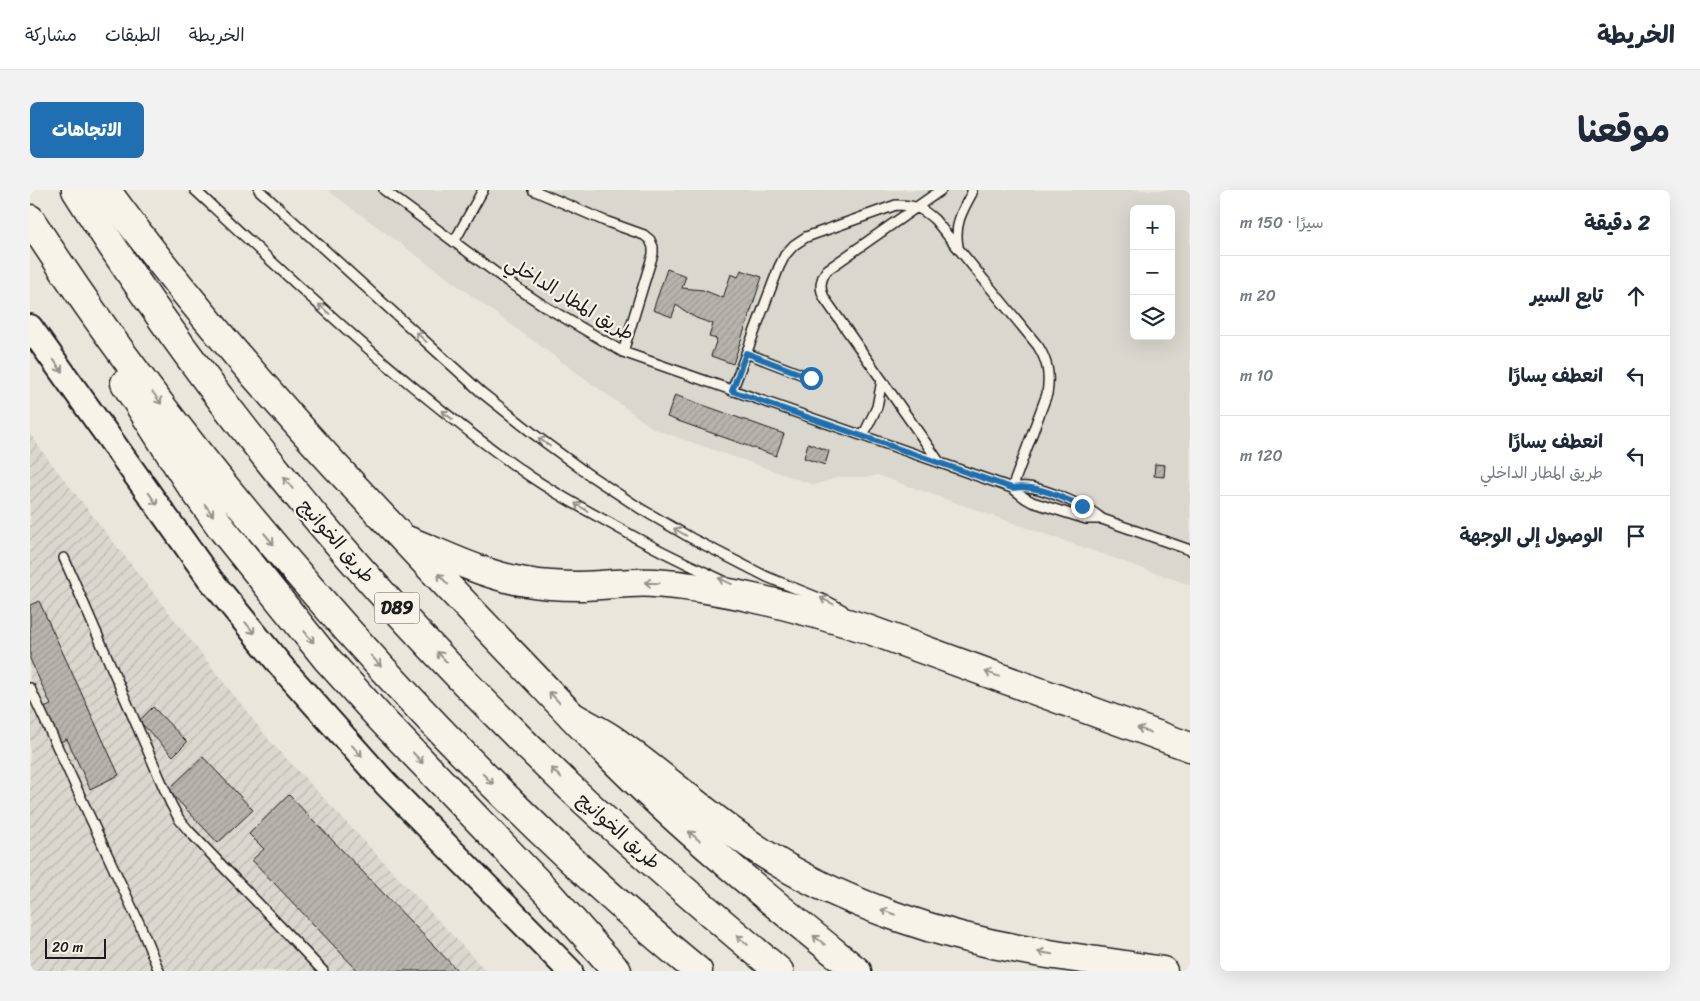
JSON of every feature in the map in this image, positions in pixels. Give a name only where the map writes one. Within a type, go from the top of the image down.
[{"type":"main road","name":"طريق الخوانيج","points":[[76,190],[146,296],[258,447],[380,590],[444,660],[576,792],[658,868],[779,971]]},
{"type":"main road","points":[[106,190],[147,246],[226,344],[404,539],[572,716],[643,789],[687,830],[857,971]]},
{"type":"main road","name":"D89","points":[[30,218],[96,317],[171,418],[242,507],[353,636],[483,774],[615,900],[698,971]]},
{"type":"main road","points":[[96,317],[126,384],[185,477],[224,530],[326,658],[438,779],[548,893],[617,971]]},
{"type":"main road","points":[[404,539],[481,569],[525,582],[579,586],[652,583],[687,586],[721,591],[786,607],[867,629],[1190,747]]},
{"type":"main road","points":[[572,716],[610,738],[742,839],[820,885],[861,903],[914,922],[968,938],[1023,950],[1163,971]]},
{"type":"main road","points":[[548,893],[638,971]]},
{"type":"street","points":[[30,327],[210,579],[286,672],[386,784],[570,971]]},
{"type":"lane","points":[[195,190],[290,279],[432,402],[486,445],[533,478],[584,510],[706,573],[786,607]]},
{"type":"lane","points":[[259,190],[481,392],[588,474],[641,509],[691,538],[767,577],[829,602],[852,616],[867,629]]},
{"type":"lane","name":"طريق المطار الداخلي","points":[[384,190],[546,307],[623,352],[1012,488],[1032,502],[1086,519],[1102,518]]},
{"type":"lane","points":[[454,242],[483,190]]},
{"type":"lane","points":[[533,190],[590,215],[637,232],[650,240],[653,254],[623,352]]},
{"type":"lane","points":[[940,463],[825,299],[820,283],[827,270],[941,190]]},
{"type":"lane","points":[[959,249],[956,237],[958,223],[972,190]]},
{"type":"lane","points":[[732,391],[779,267],[785,255],[794,245],[818,231],[896,205],[918,207],[935,220],[1045,356],[1049,381],[1047,394],[1012,488]]},
{"type":"lane","points":[[746,353],[811,378]]},
{"type":"lane","points":[[863,436],[877,407],[882,380]]},
{"type":"lane","name":"طريق المطار الداخلي","points":[[1012,488],[1029,487],[1037,489],[1082,506],[1102,518],[1190,550]]},
{"type":"lane","points":[[64,558],[179,819],[188,831],[323,971]]},
{"type":"lane","points":[[30,688],[140,925],[159,971]]},
{"type":"shaded area","points":[[327,190],[1190,190],[1190,585],[877,475],[870,477],[839,477],[814,485],[654,429]]},
{"type":"shaded area","points":[[30,434],[269,740],[486,971],[30,971]]},
{"type":"building","points":[[667,269],[686,276],[682,288],[703,290],[723,298],[731,274],[738,277],[741,270],[762,277],[733,364],[711,356],[717,339],[709,337],[713,324],[696,318],[676,305],[672,317],[653,310]]},
{"type":"building","points":[[675,395],[784,434],[776,456],[667,417]]},
{"type":"building","points":[[808,443],[829,451],[825,465],[804,458]]},
{"type":"building","points":[[1155,464],[1165,465],[1164,477],[1154,476]]},
{"type":"building","points":[[39,601],[119,775],[90,789],[67,739],[55,744],[39,710],[51,705],[30,659],[30,605]]},
{"type":"building","points":[[153,707],[187,742],[173,756],[139,721]]},
{"type":"building","points":[[203,757],[253,810],[218,843],[168,790]]},
{"type":"building","points":[[289,795],[458,971],[358,971],[252,860],[264,849],[249,834]]},
{"type":"route","points":[[811,378],[746,353],[732,391],[1012,488],[1020,486],[1037,489],[1082,506]]}]
